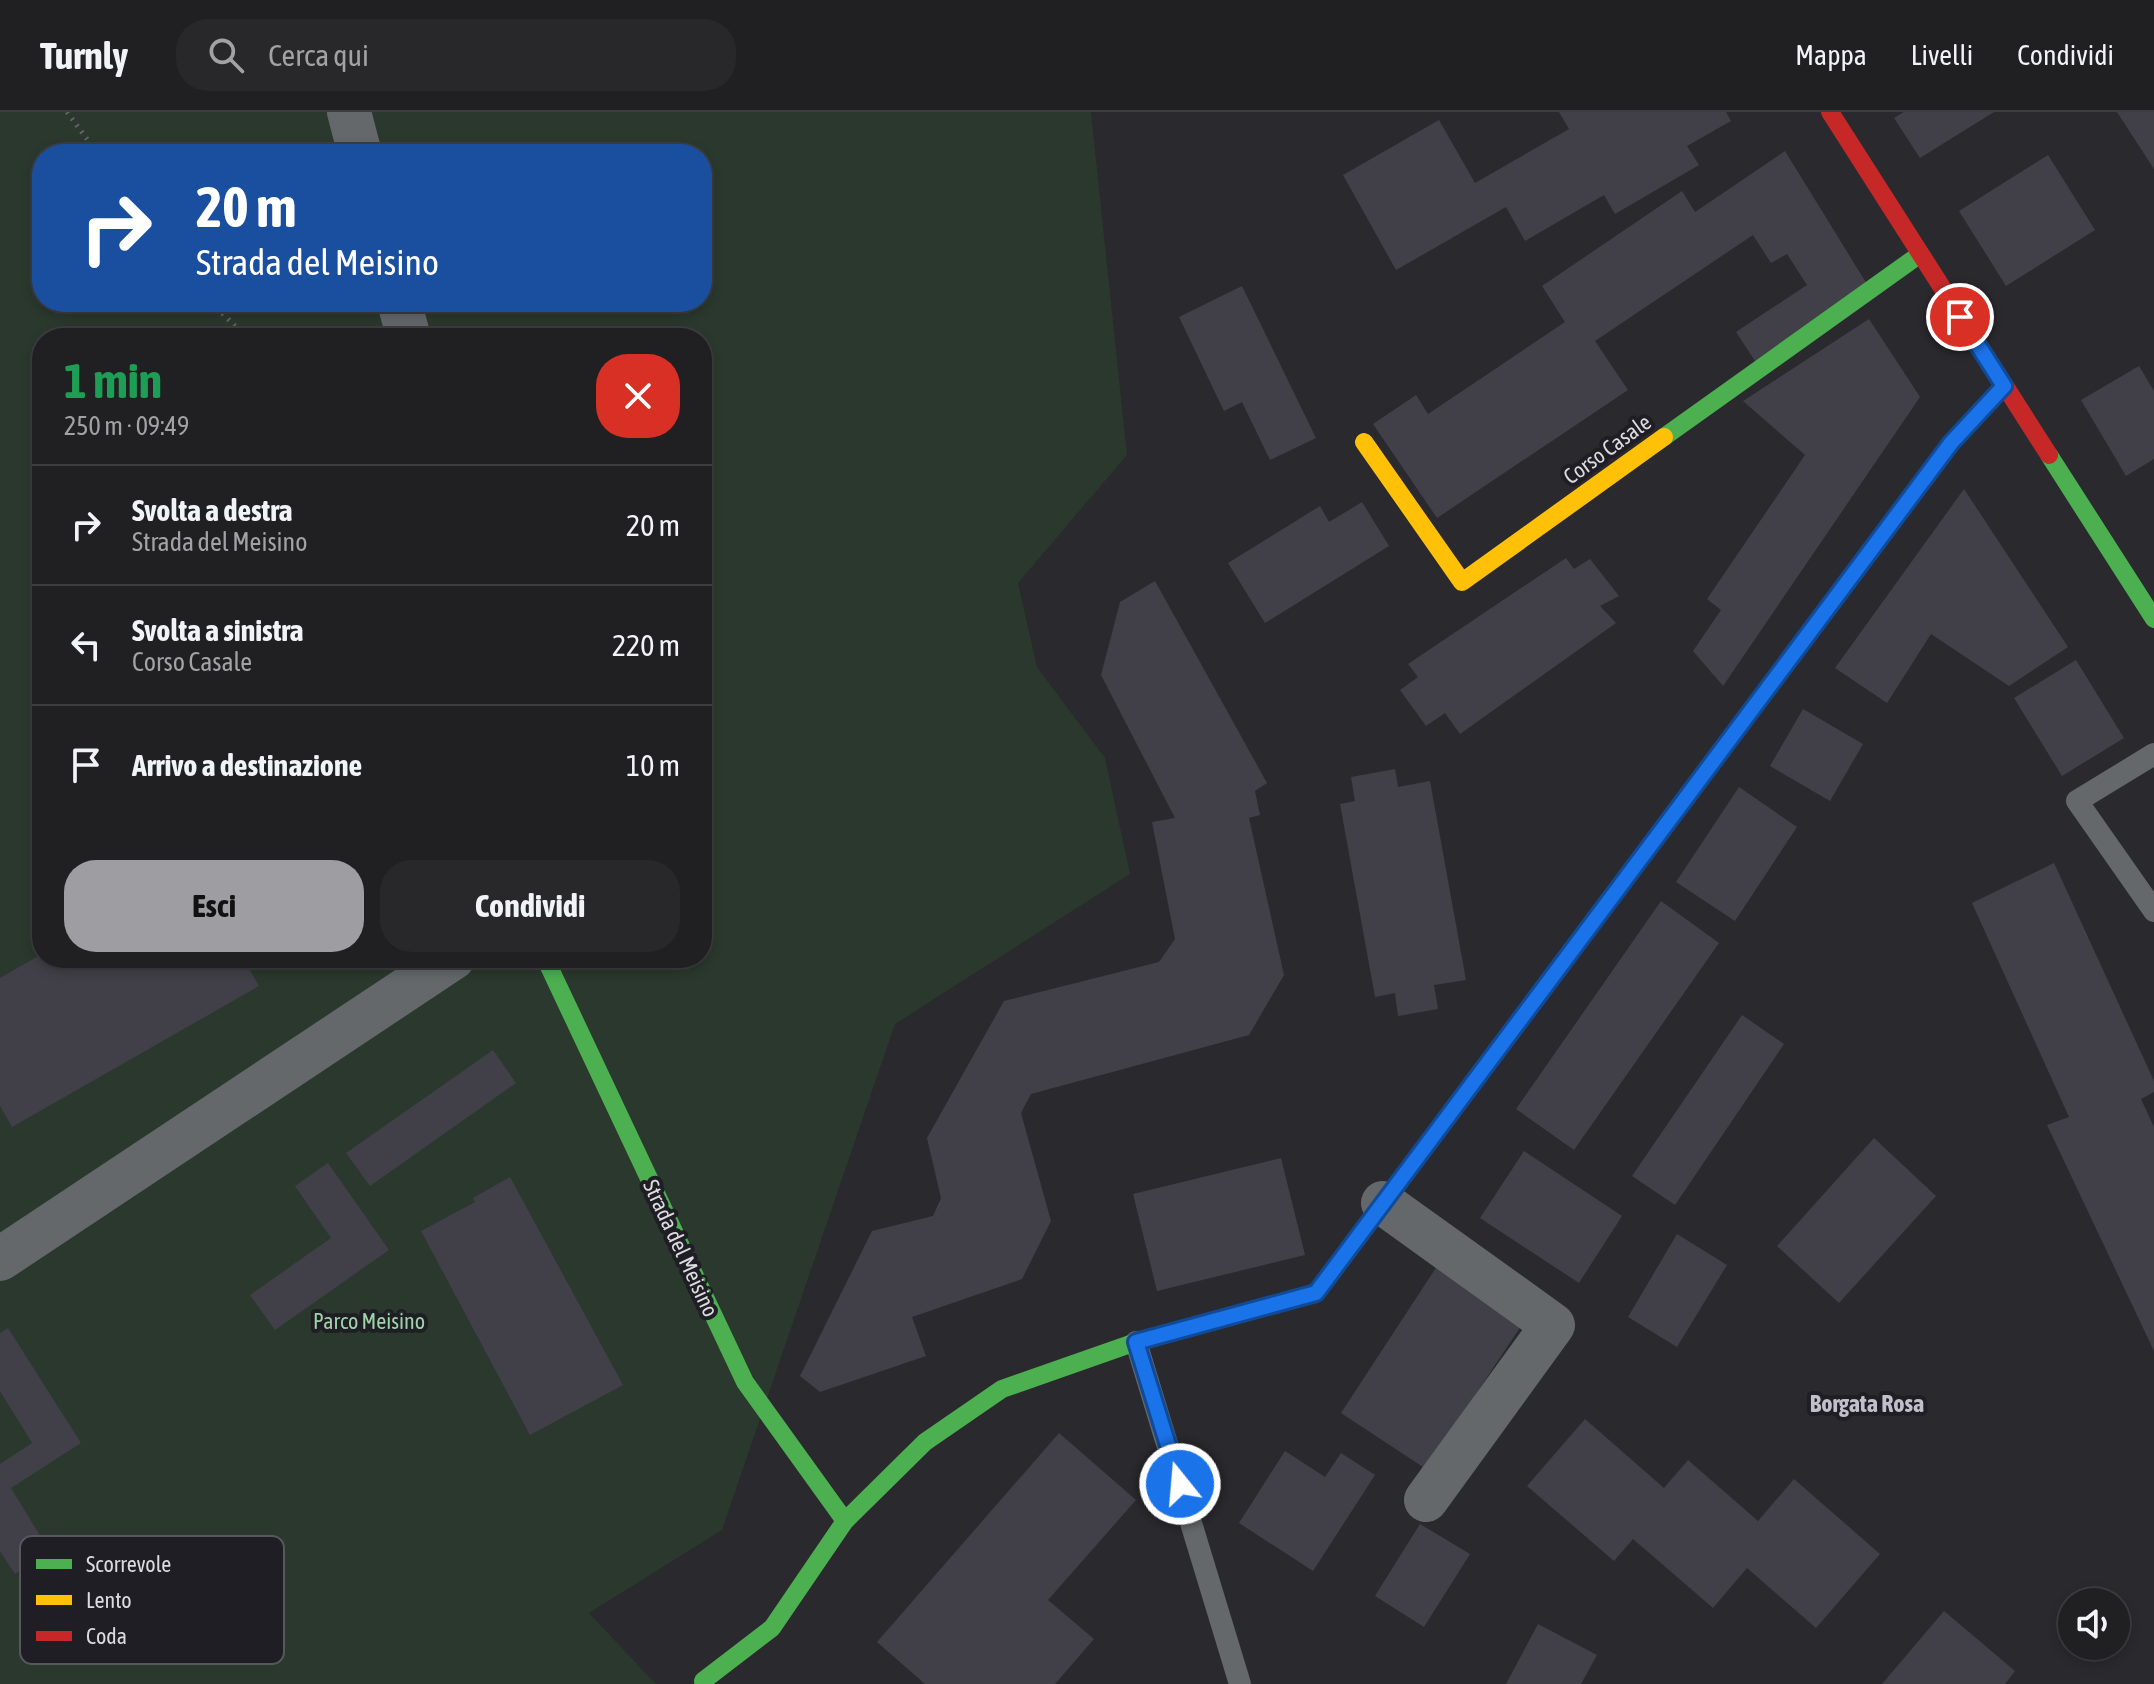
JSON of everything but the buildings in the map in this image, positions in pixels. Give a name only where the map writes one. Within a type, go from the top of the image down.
[{"type":"street","points":[[349,112],[357,144]]},
{"type":"street","points":[[1830,112],[2154,619]]},
{"type":"street","name":"Corso Casale","points":[[1364,442],[1462,582],[1919,255]]},
{"type":"street","points":[[702,1683],[772,1628],[845,1521],[925,1442],[1002,1389],[1136,1342],[1316,1293],[1951,443],[2004,386]]},
{"type":"street","points":[[0,1259],[438,968]]},
{"type":"street","name":"Strada del Meisino","points":[[550,968],[745,1382],[845,1521]]},
{"type":"street","points":[[1383,1203],[1553,1325],[1426,1500]]},
{"type":"lane","points":[[2154,754],[2077,801],[2154,911]]},
{"type":"lane","points":[[1136,1342],[1240,1684]]},
{"type":"path","points":[[67,112],[91,144]]},
{"type":"path","points":[[221,312],[237,328]]},
{"type":"green space","name":"Parco Meisino","points":[[0,112],[1091,112],[1127,455],[1018,583],[1037,667],[1105,758],[1130,874],[895,1024],[722,1530],[589,1613],[656,1684],[0,1684]]},
{"type":"traffic: fast","points":[[1664,437],[1919,255]]},
{"type":"traffic: fast","points":[[1644,854],[1951,443],[2004,386]]},
{"type":"traffic: fast","points":[[2049,455],[2154,619]]},
{"type":"traffic: fast","points":[[550,968],[745,1382],[845,1521]]},
{"type":"traffic: fast","points":[[705,1684],[703,1681],[772,1628],[845,1521],[925,1442],[1002,1389],[1136,1342],[1316,1293],[1491,1059]]},
{"type":"traffic: slow","points":[[1364,442],[1462,582],[1664,437]]},
{"type":"traffic: jam","points":[[1830,112],[2049,455]]},
{"type":"traffic: jam","points":[[1491,1059],[1644,854]]},
{"type":"district","name":"Borgata Rosa","points":[[1867,1403]]},
{"type":"route","points":[[1180,1484],[1136,1342],[1316,1293],[1951,443],[2004,386],[1960,317]]}]
